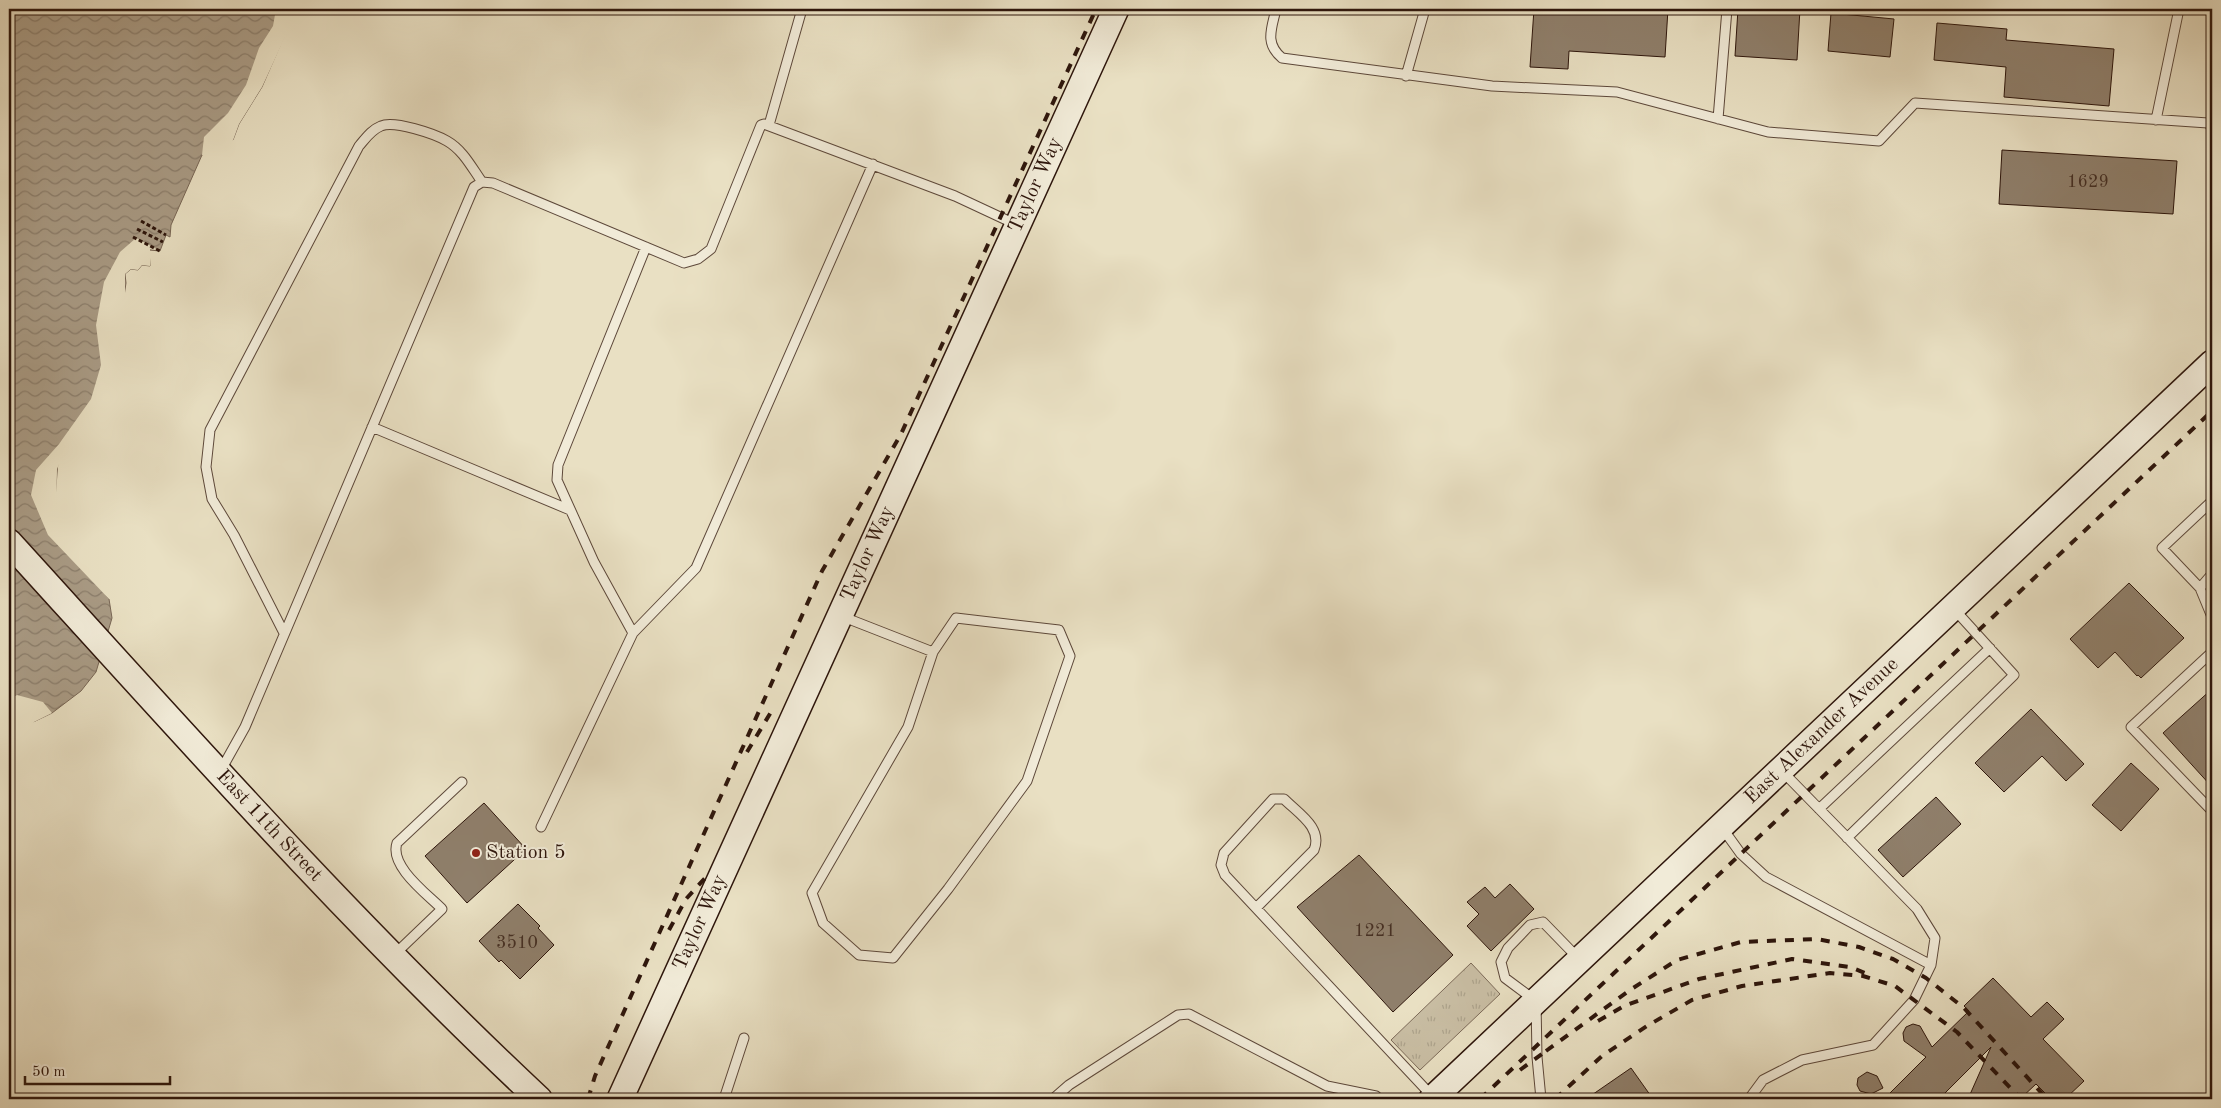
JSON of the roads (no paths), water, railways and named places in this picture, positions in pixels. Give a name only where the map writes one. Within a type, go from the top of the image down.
[{"type":"street","name":"Taylor Way","points":[[620,1099],[1116,9]]},
{"type":"street","name":"East Alexander Avenue","points":[[1433,1099],[2212,363]]},
{"type":"street","name":"East 11th Street","points":[[9,542],[219,773],[393,956],[539,1099]]},
{"type":"lane","points":[[769,125],[802,9]]},
{"type":"lane","points":[[1276,9],[1270,34],[1273,51],[1282,58],[1492,86],[1617,92],[1768,132],[1879,141],[1914,104],[2208,123],[2212,128]]},
{"type":"lane","points":[[1406,76],[1425,9]]},
{"type":"lane","points":[[1718,119],[1727,9]]},
{"type":"lane","points":[[2156,120],[2179,9]]},
{"type":"lane","points":[[284,633],[234,535],[212,499],[206,467],[210,430],[359,146],[371,131],[383,124],[398,124],[447,142],[465,157],[482,182]]},
{"type":"lane","points":[[219,773],[244,727],[474,186],[482,182],[493,183],[684,263],[698,259],[711,249],[761,125],[769,125],[955,196],[1018,225]]},
{"type":"lane","points":[[541,827],[633,633],[696,568],[873,164]]},
{"type":"lane","points":[[633,633],[594,562],[557,480],[558,464],[646,248]]},
{"type":"lane","points":[[372,427],[570,510]]},
{"type":"lane","points":[[2212,501],[2162,548],[2200,588],[2212,617]]},
{"type":"lane","points":[[2200,588],[2212,574]]},
{"type":"lane","points":[[1847,838],[2014,675],[1953,608]]},
{"type":"lane","points":[[841,616],[933,652]]},
{"type":"lane","points":[[956,618],[1059,630],[1070,656],[1027,781],[948,889],[893,958],[859,954],[823,923],[812,893],[908,727],[933,652],[956,618]]},
{"type":"lane","points":[[1819,809],[1990,648]]},
{"type":"lane","points":[[2212,652],[2131,727],[2212,811]]},
{"type":"lane","points":[[1748,1099],[1763,1080],[1802,1060],[1872,1045],[1914,1000],[1931,965],[1935,938],[1917,909],[1781,770]]},
{"type":"lane","points":[[393,956],[442,909],[400,867],[394,850],[397,844],[462,782]]},
{"type":"lane","points":[[1256,908],[1314,850],[1318,841],[1315,830],[1284,799],[1273,799],[1224,853],[1221,865],[1225,875],[1433,1099]]},
{"type":"lane","points":[[1721,827],[1740,854],[1766,877],[1931,965]]},
{"type":"lane","points":[[1541,1099],[1537,1052],[1536,1002],[1505,978],[1501,962],[1508,948],[1530,925],[1543,922],[1580,960]]},
{"type":"lane","points":[[1052,1099],[1069,1085],[1178,1015],[1189,1014],[1327,1086],[1376,1096],[1379,1099]]},
{"type":"lane","points":[[724,1099],[744,1038]]},
{"type":"water","points":[[9,9],[296,9],[262,87],[239,124],[233,140],[202,155],[171,225],[170,237],[166,235],[160,251],[149,250],[150,266],[142,265],[138,270],[131,269],[125,274],[126,283],[111,382],[58,461],[54,511],[65,542],[109,599],[112,618],[96,672],[81,691],[52,713],[23,727],[9,762]]},
{"type":"railway","points":[[588,1099],[595,1076],[822,571],[901,434],[1096,9]]},
{"type":"railway","points":[[1480,1099],[2212,411]]},
{"type":"railway","points":[[747,752],[771,712]]},
{"type":"railway","points":[[669,930],[686,899],[706,877]]},
{"type":"railway","points":[[1546,1051],[1630,990],[1677,960],[1741,942],[1817,939],[1859,947],[1893,959],[1926,978],[1964,1008],[2047,1099]]},
{"type":"railway","points":[[1598,1021],[1624,1006],[1699,979],[1792,959],[1850,967],[1865,973]]},
{"type":"railway","points":[[1555,1099],[1602,1056],[1647,1026],[1692,1000],[1742,986],[1830,973],[1863,976],[1895,986],[1957,1032],[2021,1099]]},
{"type":"railway","points":[[1520,1070],[1550,1048]]},
{"type":"place","name":"Station 5","points":[[476,853]]}]
